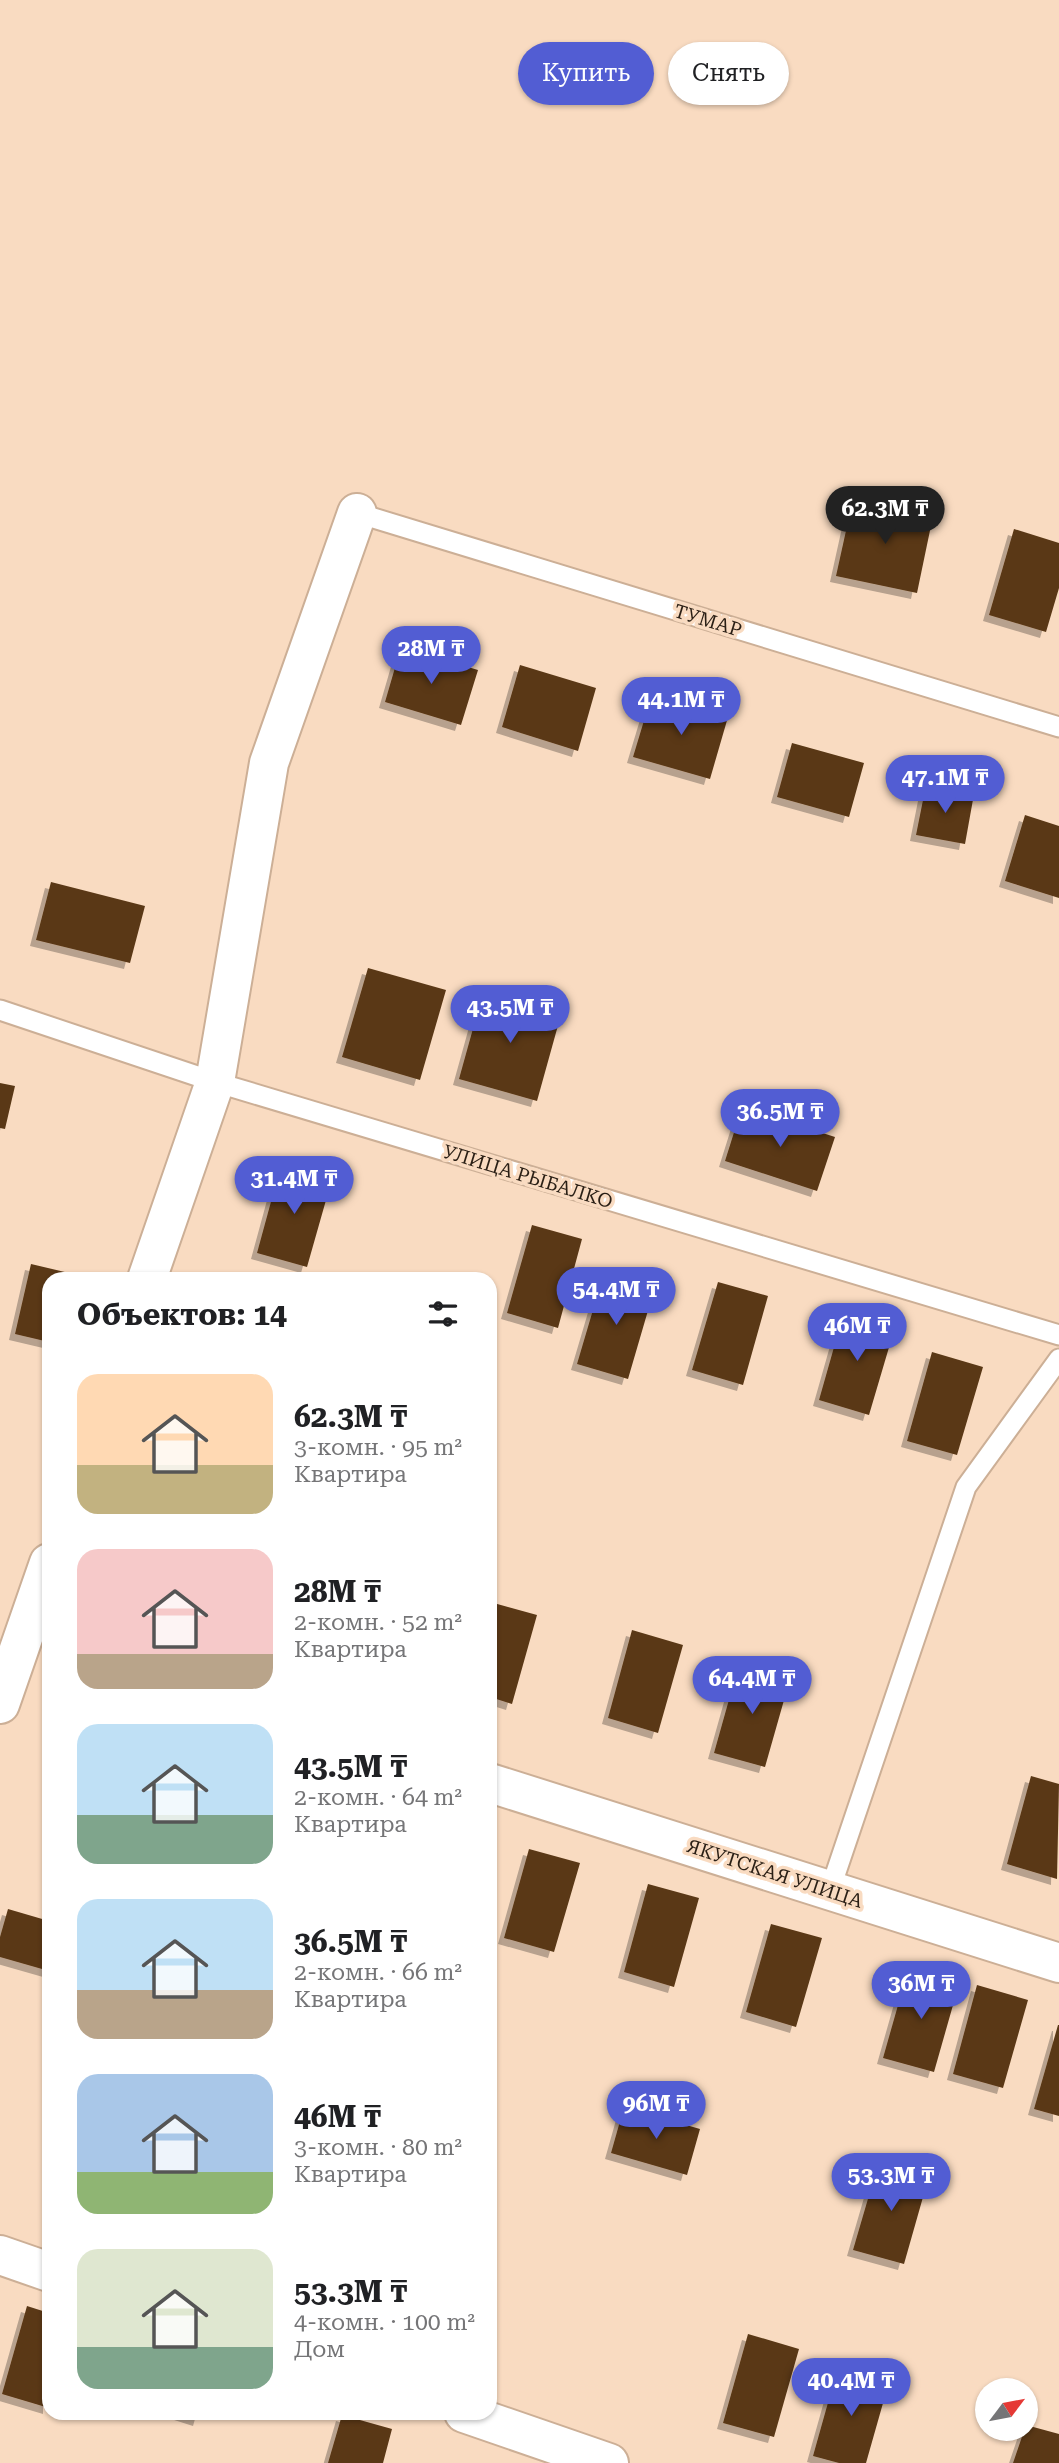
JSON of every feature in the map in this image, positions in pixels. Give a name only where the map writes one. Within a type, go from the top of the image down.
[{"type":"street","points":[[149,1272],[215,1082],[269,763],[357,513]]},
{"type":"street","points":[[0,1704],[42,1583]]},
{"type":"street","name":"ЯКУТСКАЯ УЛИЦА","points":[[497,1785],[1059,1964]]},
{"type":"street","points":[[0,2255],[42,2270]]},
{"type":"street","points":[[484,2420],[609,2463]]},
{"type":"lane","name":"ТУМАР","points":[[357,513],[1059,727]]},
{"type":"lane","name":"УЛИЦА РЫБАЛКО","points":[[0,1010],[215,1082],[1059,1335]]},
{"type":"lane","points":[[830,1890],[966,1487],[1059,1359]]},
{"type":"building","points":[[853,499],[933,516],[917,593],[836,576]]},
{"type":"building","points":[[1014,529],[1059,543],[1059,588],[1046,632],[989,615]]},
{"type":"building","points":[[401,647],[478,670],[461,725],[385,702]]},
{"type":"building","points":[[520,665],[596,688],[578,751],[502,727]]},
{"type":"building","points":[[652,694],[728,717],[710,779],[633,757]]},
{"type":"building","points":[[792,743],[864,763],[849,817],[777,797]]},
{"type":"building","points":[[926,785],[974,794],[965,844],[916,835]]},
{"type":"building","points":[[1025,815],[1059,826],[1059,898],[1005,881]]},
{"type":"building","points":[[51,882],[145,906],[130,963],[36,940]]},
{"type":"building","points":[[368,968],[446,990],[420,1080],[342,1057]]},
{"type":"building","points":[[484,989],[562,1011],[537,1101],[459,1079]]},
{"type":"building","points":[[0,1083],[15,1086],[5,1129],[0,1128]]},
{"type":"building","points":[[742,1107],[835,1137],[817,1191],[725,1161]]},
{"type":"building","points":[[281,1165],[332,1179],[307,1267],[257,1253]]},
{"type":"building","points":[[532,1225],[582,1239],[558,1328],[507,1313]]},
{"type":"building","points":[[31,1264],[65,1272],[42,1272],[42,1340],[15,1334]]},
{"type":"building","points":[[603,1276],[654,1290],[628,1379],[577,1364]]},
{"type":"building","points":[[718,1282],[768,1296],[743,1385],[692,1370]]},
{"type":"building","points":[[844,1312],[895,1327],[869,1415],[819,1400]]},
{"type":"building","points":[[932,1352],[983,1367],[957,1455],[907,1441]]},
{"type":"building","points":[[497,1604],[537,1615],[512,1704],[497,1699]]},
{"type":"building","points":[[632,1630],[683,1645],[658,1733],[608,1718]]},
{"type":"building","points":[[739,1664],[790,1679],[765,1767],[714,1753]]},
{"type":"building","points":[[1031,1776],[1059,1784],[1057,1879],[1007,1864]]},
{"type":"building","points":[[529,1849],[580,1863],[554,1952],[504,1938]]},
{"type":"building","points":[[648,1884],[699,1898],[674,1987],[624,1972]]},
{"type":"building","points":[[8,1909],[42,1919],[42,1969],[0,1957],[0,1937]]},
{"type":"building","points":[[771,1924],[822,1938],[796,2027],[746,2012]]},
{"type":"building","points":[[908,1970],[959,1984],[934,2072],[883,2058]]},
{"type":"building","points":[[977,1985],[1028,2000],[1003,2088],[953,2074]]},
{"type":"building","points":[[1059,2025],[1059,2116],[1034,2109]]},
{"type":"building","points":[[624,2107],[700,2129],[687,2175],[611,2153]]},
{"type":"building","points":[[879,2161],[929,2176],[904,2264],[853,2250]]},
{"type":"building","points":[[27,2306],[42,2311],[42,2406],[2,2394]]},
{"type":"building","points":[[748,2334],[799,2349],[774,2437],[723,2423]]},
{"type":"building","points":[[838,2367],[889,2382],[866,2463],[839,2463],[813,2456]]},
{"type":"building","points":[[341,2420],[360,2420],[392,2429],[383,2463],[328,2463]]},
{"type":"building","points":[[1038,2428],[1059,2434],[1059,2463],[1013,2463],[1021,2441],[1038,2441]]}]
